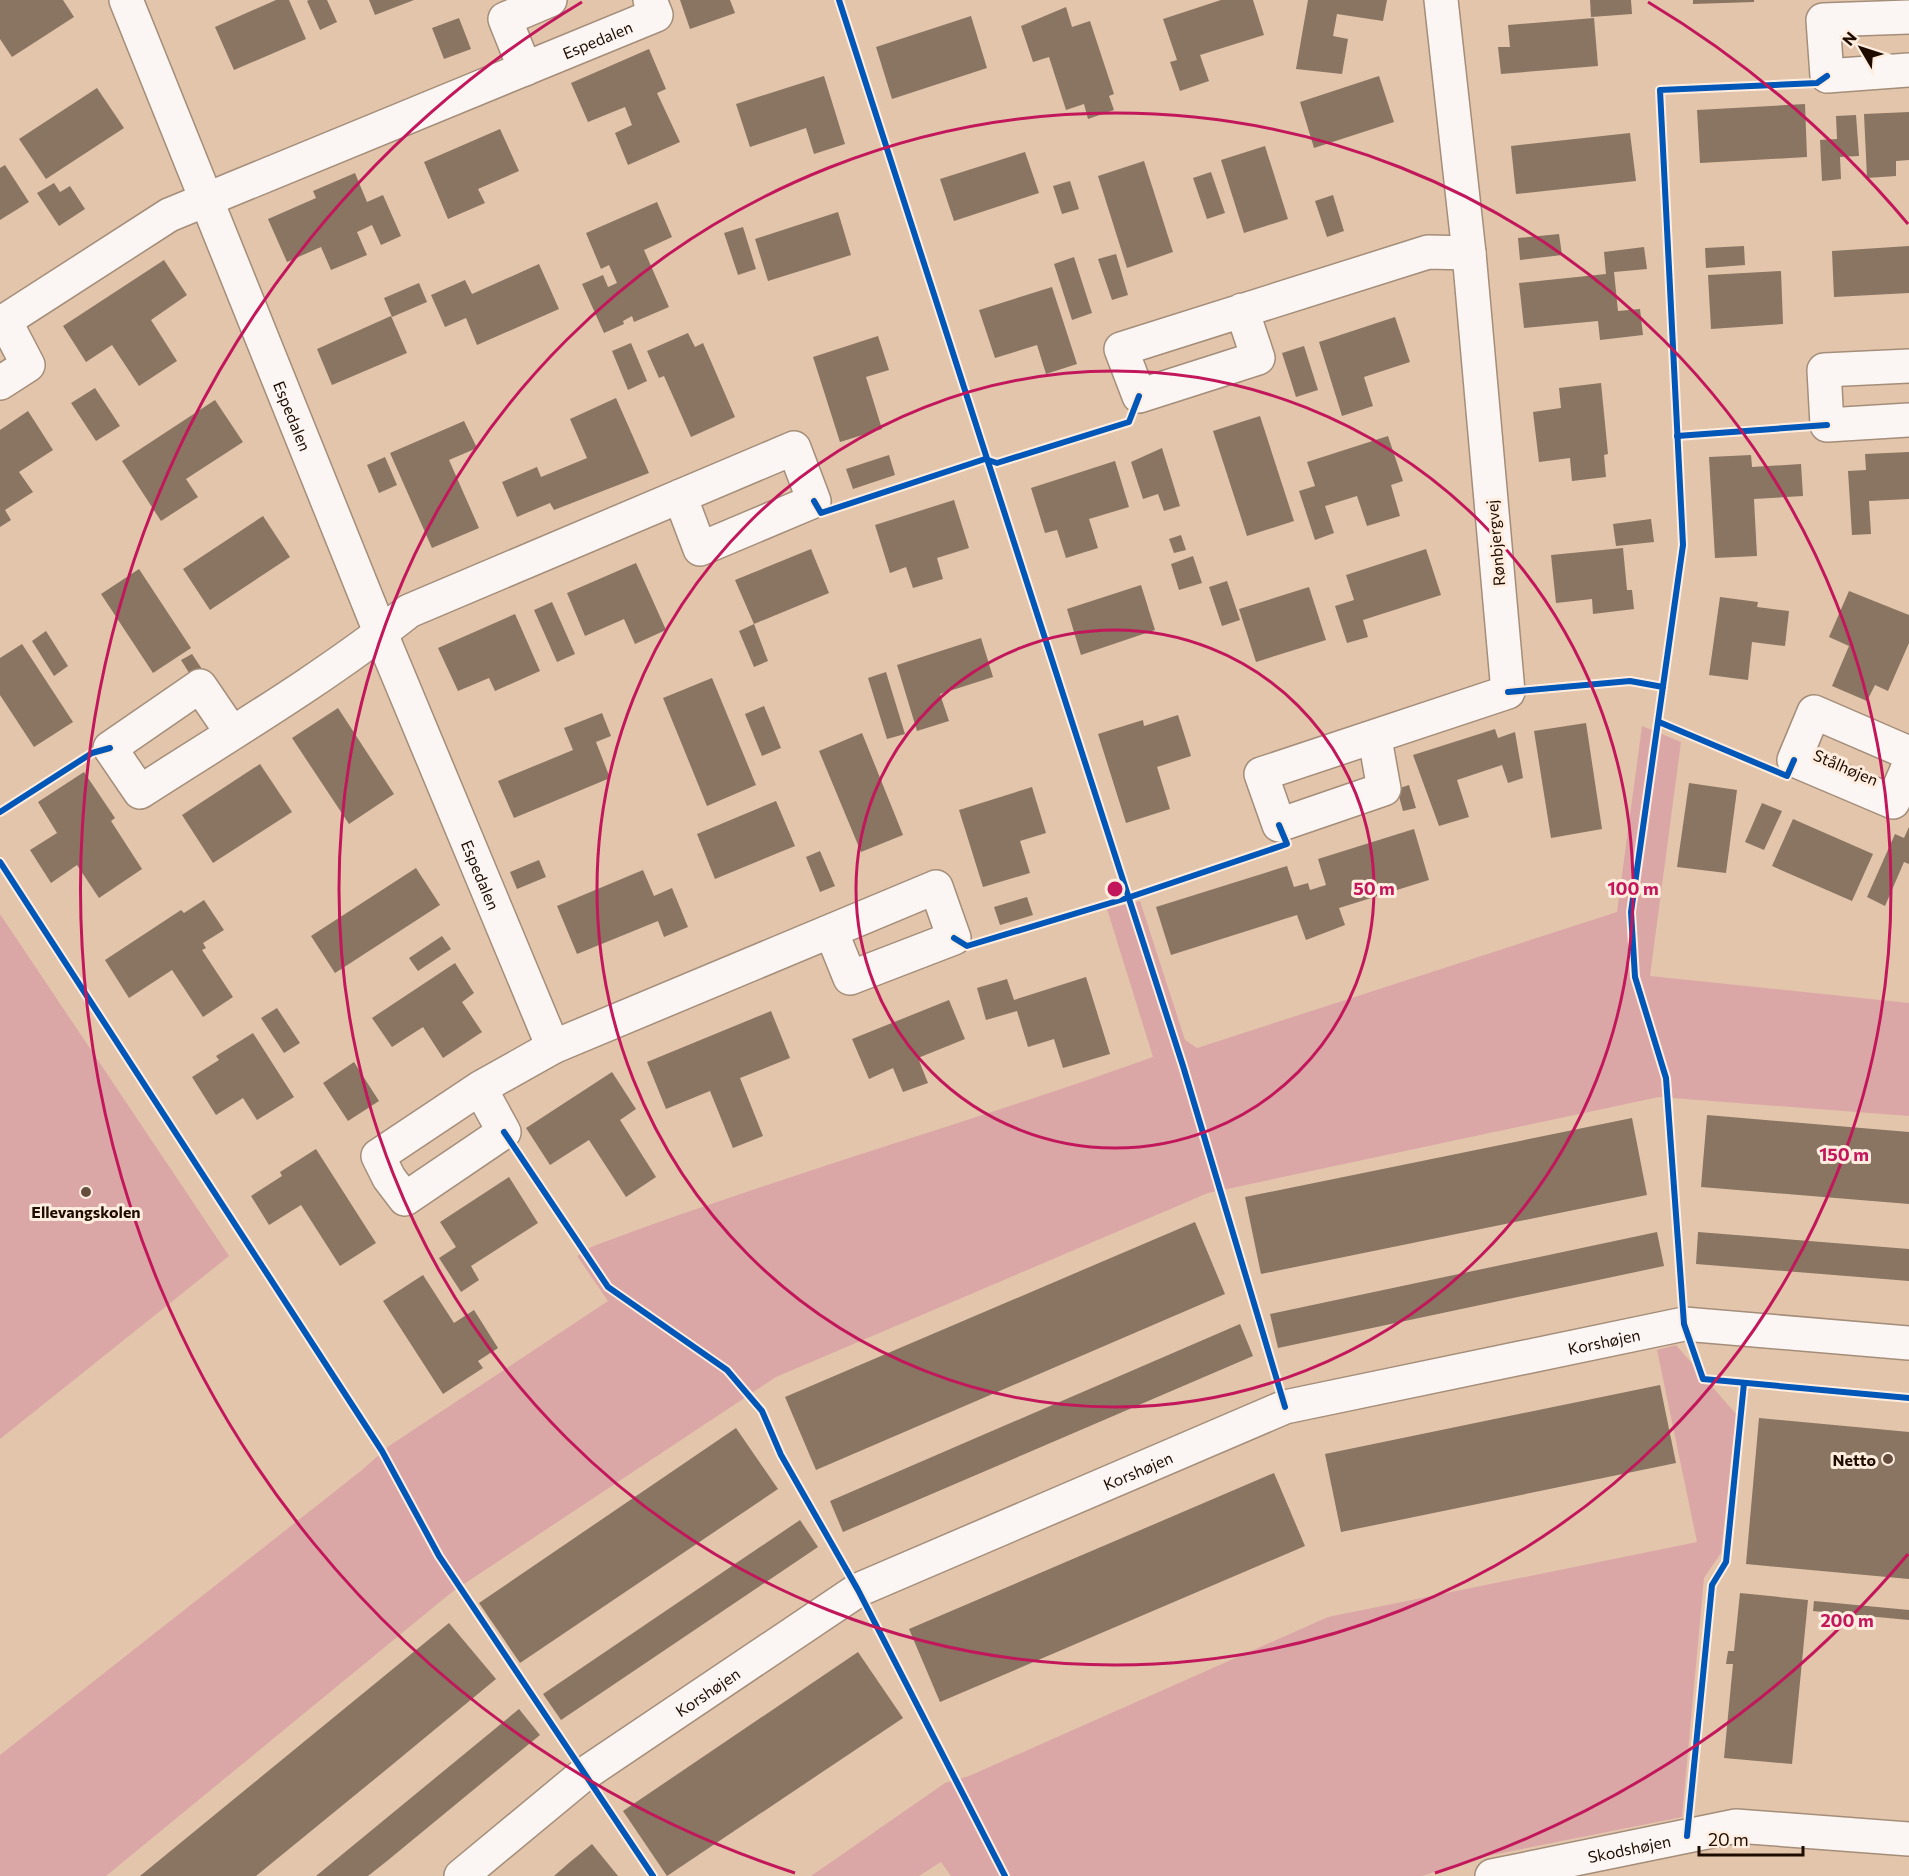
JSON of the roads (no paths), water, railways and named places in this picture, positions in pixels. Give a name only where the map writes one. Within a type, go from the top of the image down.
[{"type":"street","name":"Espedalen","points":[[126,0],[381,634],[553,1047]]},
{"type":"street","points":[[525,69],[505,19],[550,0]]},
{"type":"street","name":"Espedalen","points":[[0,383],[28,365],[3,322],[169,215],[656,15],[650,0]]},
{"type":"street","name":"Rønbjergvej","points":[[1375,739],[1508,692],[1469,253],[1441,0]]},
{"type":"street","points":[[1909,17],[1823,20],[1827,76],[1909,70]]},
{"type":"street","points":[[1242,310],[1428,252],[1469,253]]},
{"type":"street","points":[[1909,366],[1824,370],[1827,425],[1909,420]]},
{"type":"street","points":[[232,733],[381,634],[409,611],[680,496]]},
{"type":"street","name":"Stålhøjen","points":[[1909,753],[1814,712],[1794,760],[1893,802],[1909,765]]},
{"type":"street","points":[[480,1088],[553,1047],[831,931]]},
{"type":"street","name":"Korshøjen","points":[[460,1876],[583,1775],[858,1590],[1285,1407],[1684,1324],[1909,1343]]},
{"type":"street","name":"Skodshøjen","points":[[1492,1876],[1736,1826],[1909,1839]]},
{"type":"place","name":"Ellevangskolen","points":[[86,1192]]},
{"type":"place","name":"Netto","points":[[1888,1459]]}]
